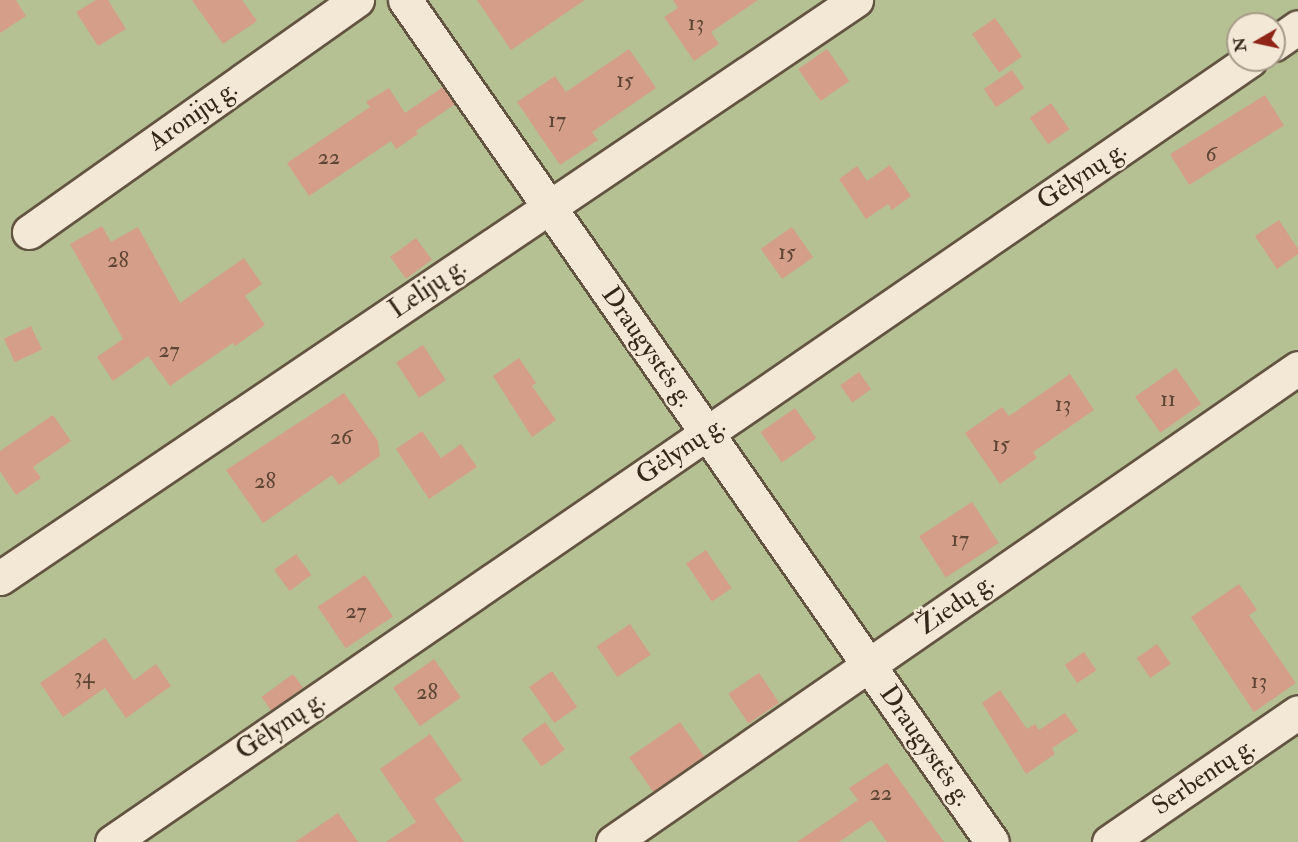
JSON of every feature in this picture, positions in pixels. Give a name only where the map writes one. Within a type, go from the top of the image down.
[{"type":"street","name":"Aronijų g.","points":[[29,232],[357,0]]},
{"type":"street","name":"Draugystės g.","points":[[405,0],[992,842]]},
{"type":"street","name":"Lelijų g.","points":[[0,578],[856,0]]},
{"type":"street","name":"Gėlynų g.","points":[[112,842],[1233,72]]},
{"type":"street","name":"Žiedų g.","points":[[614,842],[1298,368]]},
{"type":"street","name":"Serbentų g.","points":[[1109,842],[1298,712]]},
{"type":"green space","points":[[0,0],[1298,0],[1298,842],[0,842]]},
{"type":"building","points":[[0,0],[16,0],[26,16],[0,33]]},
{"type":"building","points":[[96,0],[108,0],[126,29],[98,46],[76,12]]},
{"type":"building","points":[[192,0],[242,0],[257,21],[223,44]]},
{"type":"building","points":[[477,0],[585,0],[511,50]]},
{"type":"building","points":[[673,0],[758,0],[711,32],[719,44],[694,61],[664,17],[678,8]]},
{"type":"building","points":[[995,18],[1022,57],[999,73],[972,34]]},
{"type":"building","points":[[629,49],[656,88],[592,132],[598,140],[560,165],[517,102],[555,76],[566,92]]},
{"type":"building","points":[[827,49],[849,81],[821,101],[798,69]]},
{"type":"building","points":[[1012,70],[1024,88],[996,107],[984,89]]},
{"type":"building","points":[[443,87],[455,104],[416,131],[418,134],[396,149],[391,141],[309,196],[287,163],[370,107],[366,102],[389,88],[405,113]]},
{"type":"building","points":[[1265,95],[1284,126],[1189,185],[1170,154]]},
{"type":"building","points":[[1051,103],[1069,129],[1048,144],[1030,118]]},
{"type":"building","points":[[890,165],[911,196],[892,210],[888,204],[866,219],[839,179],[857,166],[867,181]]},
{"type":"building","points":[[1279,220],[1298,249],[1298,254],[1277,269],[1255,236]]},
{"type":"building","points":[[102,226],[111,242],[138,227],[180,303],[244,258],[262,284],[245,296],[265,325],[235,346],[233,343],[170,386],[148,356],[113,381],[97,357],[123,339],[70,244]]},
{"type":"building","points":[[792,227],[813,257],[782,279],[761,249]]},
{"type":"building","points":[[416,238],[432,260],[406,279],[390,257]]},
{"type":"building","points":[[31,326],[42,350],[15,362],[4,339]]},
{"type":"building","points":[[423,345],[446,380],[419,398],[396,362]]},
{"type":"building","points":[[519,358],[536,383],[532,386],[556,420],[532,437],[493,376]]},
{"type":"building","points":[[1176,368],[1201,404],[1160,433],[1135,397]]},
{"type":"building","points":[[859,372],[871,389],[852,402],[840,385]]},
{"type":"building","points":[[1070,374],[1094,410],[1033,452],[1037,458],[1000,484],[965,433],[1002,407],[1009,416]]},
{"type":"building","points":[[344,393],[378,441],[380,456],[339,485],[332,475],[263,523],[226,470]]},
{"type":"building","points":[[795,408],[816,438],[782,462],[761,432]]},
{"type":"building","points":[[53,415],[71,441],[33,467],[41,478],[16,495],[0,471],[0,451]]},
{"type":"building","points":[[422,431],[441,458],[461,444],[477,467],[429,499],[396,449]]},
{"type":"building","points":[[972,502],[999,543],[946,577],[919,536]]},
{"type":"building","points":[[706,550],[732,588],[712,602],[686,563]]},
{"type":"building","points":[[296,554],[311,575],[289,591],[274,570]]},
{"type":"building","points":[[365,575],[393,616],[346,648],[318,607]]},
{"type":"building","points":[[1239,584],[1257,610],[1249,615],[1296,683],[1254,712],[1191,617]]},
{"type":"building","points":[[630,624],[651,655],[618,677],[597,646]]},
{"type":"building","points":[[105,638],[134,680],[156,664],[171,686],[126,718],[105,688],[63,717],[40,683]]},
{"type":"building","points":[[1157,644],[1171,664],[1150,678],[1137,658]]},
{"type":"building","points":[[1084,652],[1096,670],[1077,683],[1065,665]]},
{"type":"building","points":[[434,659],[461,698],[420,726],[393,688]]},
{"type":"building","points":[[552,671],[577,707],[554,723],[529,687]]},
{"type":"building","points":[[759,673],[779,703],[748,724],[728,694]]},
{"type":"building","points":[[293,674],[303,688],[271,711],[261,697]]},
{"type":"building","points":[[1000,690],[1027,729],[1035,724],[1039,730],[1065,713],[1078,731],[1052,748],[1055,754],[1026,774],[982,703]]},
{"type":"building","points":[[545,722],[565,750],[542,767],[522,739]]},
{"type":"building","points":[[680,722],[704,756],[653,792],[629,758]]},
{"type":"building","points":[[430,734],[462,780],[434,799],[464,842],[386,842],[416,822],[380,769]]},
{"type":"building","points":[[887,763],[944,842],[887,842],[871,820],[839,842],[797,842],[858,800],[849,788]]},
{"type":"building","points":[[338,813],[358,842],[295,842]]}]
